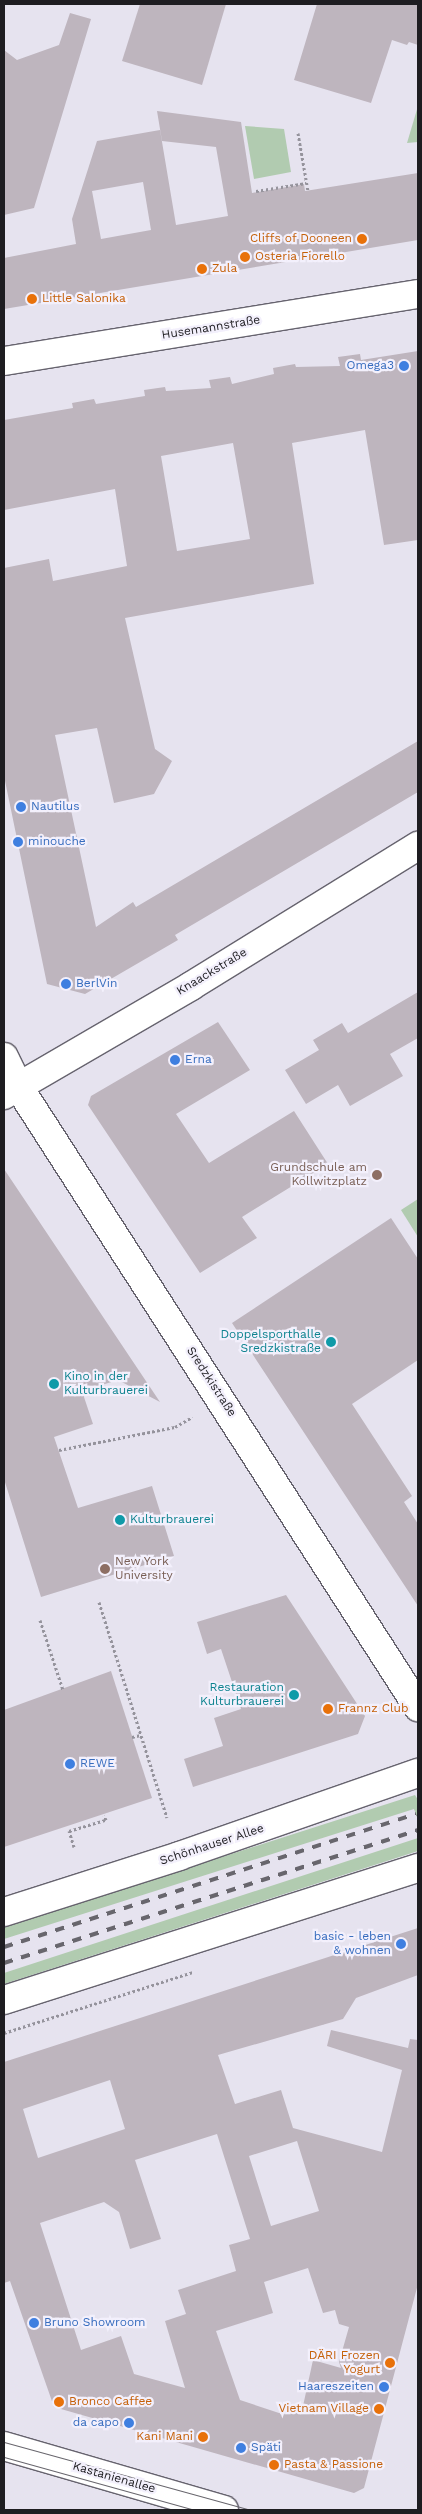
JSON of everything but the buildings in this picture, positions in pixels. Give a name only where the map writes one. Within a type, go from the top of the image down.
[{"type":"street","name":"Husemannstraße","points":[[4,361],[418,294]]},
{"type":"street","name":"Knaackstraße","points":[[11,1090],[191,986],[418,846]]},
{"type":"street","name":"Sredzkistraße","points":[[4,1057],[11,1090],[418,1707]]},
{"type":"street","name":"Schönhauser Allee","points":[[4,1912],[179,1856],[418,1772]]},
{"type":"street","points":[[4,2000],[418,1868]]},
{"type":"street","name":"Kastanienallee","points":[[4,2446],[224,2510]]},
{"type":"path","points":[[298,133],[308,191]]},
{"type":"path","points":[[256,191],[306,183]]},
{"type":"path","points":[[59,1450],[175,1427],[192,1417]]},
{"type":"path","points":[[99,1602],[167,1818]]},
{"type":"path","points":[[40,1620],[63,1690]]},
{"type":"path","points":[[132,1737],[141,1734]]},
{"type":"path","points":[[74,1847],[70,1831],[106,1820],[104,1815]]},
{"type":"green space","points":[[418,106],[418,142],[407,143]]},
{"type":"green space","points":[[245,126],[284,129],[291,172],[254,179]]},
{"type":"green space","points":[[418,1199],[418,1237],[401,1210]]},
{"type":"green space","points":[[415,1795],[418,1800],[418,1820],[414,1809],[4,1939],[4,1927]]},
{"type":"green space","points":[[418,1838],[418,1851],[4,1984],[4,1973]]},
{"type":"tram line","points":[[4,2442],[251,2510]]},
{"type":"tram line","points":[[4,2457],[195,2510]]},
{"type":"railway","points":[[4,1947],[416,1814]]},
{"type":"railway","points":[[4,1963],[418,1830]]},
{"type":"place","name":"Cliffs of Dooneen","points":[[362,239]]},
{"type":"place","name":"Osteria Fiorello","points":[[245,257]]},
{"type":"place","name":"Zula","points":[[202,269]]},
{"type":"place","name":"Little Salonika","points":[[32,299]]},
{"type":"place","name":"Omega3","points":[[404,366]]},
{"type":"place","name":"Nautilus","points":[[21,807]]},
{"type":"place","name":"minouche","points":[[18,842]]},
{"type":"place","name":"BerlVin","points":[[66,984]]},
{"type":"place","name":"Erna","points":[[175,1060]]},
{"type":"place","name":"Grundschule am Kollwitzplatz","points":[[377,1175]]},
{"type":"place","name":"Doppelsporthalle Sredzkistraße","points":[[331,1342]]},
{"type":"place","name":"Kino in der Kulturbrauerei","points":[[54,1384]]},
{"type":"place","name":"Kulturbrauerei","points":[[120,1520]]},
{"type":"place","name":"New York University","points":[[105,1569]]},
{"type":"place","name":"Restauration Kulturbrauerei","points":[[294,1695]]},
{"type":"place","name":"Frannz Club","points":[[328,1709]]},
{"type":"place","name":"REWE","points":[[70,1764]]},
{"type":"place","name":"basic - leben & wohnen","points":[[401,1944]]},
{"type":"place","name":"Bruno Showroom","points":[[34,2323]]},
{"type":"place","name":"DÄRI Frozen Yogurt","points":[[390,2363]]},
{"type":"place","name":"Haareszeiten","points":[[384,2387]]},
{"type":"place","name":"Bronco Caffee","points":[[59,2402]]},
{"type":"place","name":"Vietnam Village","points":[[379,2409]]},
{"type":"place","name":"da capo","points":[[129,2423]]},
{"type":"place","name":"Kani Mani","points":[[203,2437]]},
{"type":"place","name":"Späti","points":[[241,2448]]},
{"type":"place","name":"Pasta & Passione","points":[[274,2465]]}]
